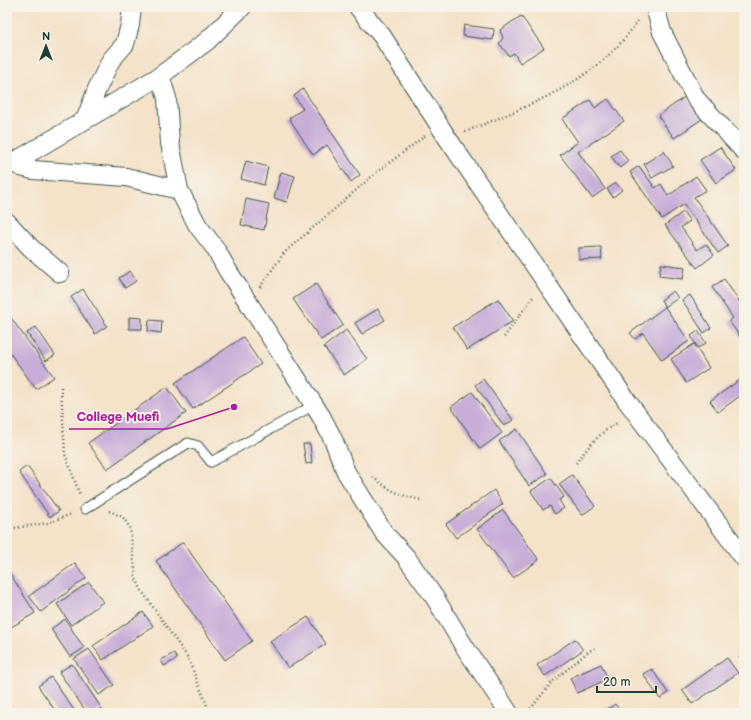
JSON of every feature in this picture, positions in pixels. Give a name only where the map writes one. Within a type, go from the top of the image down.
[{"type":"street","points":[[86,118],[97,89],[111,60],[125,44],[130,25],[132,7]]},
{"type":"street","points":[[10,164],[86,118],[160,76],[208,41],[242,7]]},
{"type":"street","points":[[358,7],[382,36],[444,132],[627,401],[744,558]]},
{"type":"street","points":[[648,10],[662,32],[696,99],[744,151]]},
{"type":"street","points":[[160,76],[167,98],[170,144],[179,190],[198,226],[215,248],[314,405],[333,439],[346,472],[384,533],[406,558],[431,593],[464,646],[509,713]]},
{"type":"street","points":[[10,164],[33,170],[126,177],[179,190]]},
{"type":"street","points":[[7,222],[31,248],[60,273]]},
{"type":"lane","points":[[85,509],[188,443],[198,446],[211,462],[314,405]]},
{"type":"path","points":[[249,302],[284,253],[377,172],[444,132],[540,101],[567,87],[600,61],[627,36],[648,10]]},
{"type":"path","points":[[504,337],[521,316]]},
{"type":"path","points":[[7,529],[48,523],[85,509],[65,454],[61,387]]},
{"type":"path","points":[[576,463],[592,442],[608,428],[620,421]]},
{"type":"path","points":[[367,473],[385,487],[402,496],[422,500]]},
{"type":"path","points":[[105,510],[123,517],[130,528],[136,579],[142,591],[188,658],[210,713]]},
{"type":"path","points":[[740,658],[744,624]]},
{"type":"path","points":[[527,713],[552,682],[589,651],[597,648]]},
{"type":"building","points":[[521,16],[544,48],[520,63],[514,53],[509,56],[499,43],[503,38],[500,30]]},
{"type":"building","points":[[464,25],[494,29],[493,40],[463,36]]},
{"type":"building","points":[[303,89],[360,175],[351,182],[327,145],[313,155],[289,118],[303,109],[294,96]]},
{"type":"building","points":[[686,96],[702,119],[674,138],[658,116]]},
{"type":"building","points":[[608,99],[624,121],[578,152],[605,189],[592,198],[560,155],[578,142],[562,119],[590,100],[595,108]]},
{"type":"building","points":[[720,147],[736,170],[716,183],[700,160]]},
{"type":"building","points":[[620,150],[628,161],[620,168],[611,156]]},
{"type":"building","points":[[664,151],[673,166],[652,178],[644,164]]},
{"type":"building","points":[[246,161],[268,167],[264,185],[241,179]]},
{"type":"building","points":[[639,166],[655,188],[661,184],[668,196],[696,176],[706,190],[694,197],[728,246],[718,253],[684,204],[662,219],[630,172]]},
{"type":"building","points":[[281,172],[295,176],[287,202],[274,198]]},
{"type":"building","points":[[616,183],[622,190],[613,197],[607,189]]},
{"type":"building","points":[[246,199],[269,204],[264,230],[241,225]]},
{"type":"building","points":[[683,212],[690,221],[681,227],[697,250],[706,244],[714,255],[697,268],[665,225]]},
{"type":"building","points":[[601,247],[602,259],[579,260],[579,248]]},
{"type":"building","points":[[661,264],[685,267],[683,279],[659,276]]},
{"type":"building","points":[[130,271],[136,281],[125,288],[119,278]]},
{"type":"building","points":[[724,279],[744,308],[741,312],[744,316],[744,342],[729,321],[733,318],[712,287]]},
{"type":"building","points":[[316,284],[343,325],[321,340],[293,299]]},
{"type":"building","points":[[83,289],[107,326],[95,334],[71,297]]},
{"type":"building","points":[[673,291],[678,298],[665,307],[661,300]]},
{"type":"building","points":[[690,295],[711,328],[704,333],[682,300]]},
{"type":"building","points":[[498,299],[513,321],[467,350],[453,327]]},
{"type":"building","points":[[665,307],[689,341],[662,360],[643,333],[635,339],[630,333]]},
{"type":"building","points":[[378,309],[385,320],[362,334],[355,323]]},
{"type":"building","points":[[129,317],[142,318],[142,329],[129,329]]},
{"type":"building","points":[[11,318],[54,377],[36,389],[7,349],[7,321]]},
{"type":"building","points":[[149,320],[162,321],[161,333],[148,331]]},
{"type":"building","points":[[36,327],[55,355],[46,361],[27,333]]},
{"type":"building","points":[[346,330],[367,359],[344,375],[324,347]]},
{"type":"building","points":[[698,331],[706,343],[698,348],[691,336]]},
{"type":"building","points":[[243,337],[261,364],[193,409],[175,383]]},
{"type":"building","points":[[694,344],[709,368],[686,383],[671,359]]},
{"type":"building","points":[[744,377],[744,393],[718,412],[710,401]]},
{"type":"building","points":[[483,379],[513,420],[504,426],[475,385]]},
{"type":"building","points":[[167,387],[186,413],[107,469],[88,443]]},
{"type":"building","points":[[472,392],[502,433],[480,449],[451,407]]},
{"type":"building","points":[[517,429],[547,474],[529,486],[499,441]]},
{"type":"building","points":[[303,444],[310,444],[312,463],[306,464]]},
{"type":"building","points":[[27,466],[59,511],[50,517],[19,472]]},
{"type":"building","points":[[572,475],[595,506],[582,515],[559,484]]},
{"type":"building","points":[[551,478],[564,497],[559,500],[564,508],[555,514],[550,506],[543,510],[531,491]]},
{"type":"building","points":[[494,490],[503,504],[456,538],[446,524]]},
{"type":"building","points":[[503,510],[539,560],[513,578],[477,529]]},
{"type":"building","points":[[183,542],[252,641],[225,660],[156,561]]},
{"type":"building","points":[[75,563],[86,578],[41,612],[29,596]]},
{"type":"building","points":[[7,569],[35,613],[8,629],[7,628]]},
{"type":"building","points":[[89,582],[103,602],[71,625],[57,604]]},
{"type":"building","points":[[143,612],[153,626],[103,660],[93,646]]},
{"type":"building","points":[[308,617],[326,644],[288,668],[270,641]]},
{"type":"building","points":[[65,619],[84,648],[70,657],[51,629]]},
{"type":"building","points":[[575,639],[583,650],[545,676],[537,665]]},
{"type":"building","points":[[89,649],[114,685],[99,695],[74,659]]},
{"type":"building","points":[[174,653],[177,659],[164,666],[161,660]]},
{"type":"building","points":[[727,658],[738,673],[692,704],[682,690]]},
{"type":"building","points":[[72,664],[102,709],[95,713],[87,713],[59,672]]},
{"type":"building","points":[[601,664],[608,679],[577,693],[570,678]]},
{"type":"building","points":[[652,669],[668,693],[660,699],[643,674]]},
{"type":"building","points":[[51,677],[76,713],[57,713],[38,686]]},
{"type":"building","points":[[615,704],[622,713],[602,713]]},
{"type":"place","name":"College Muefi","points":[[234,407]]}]
